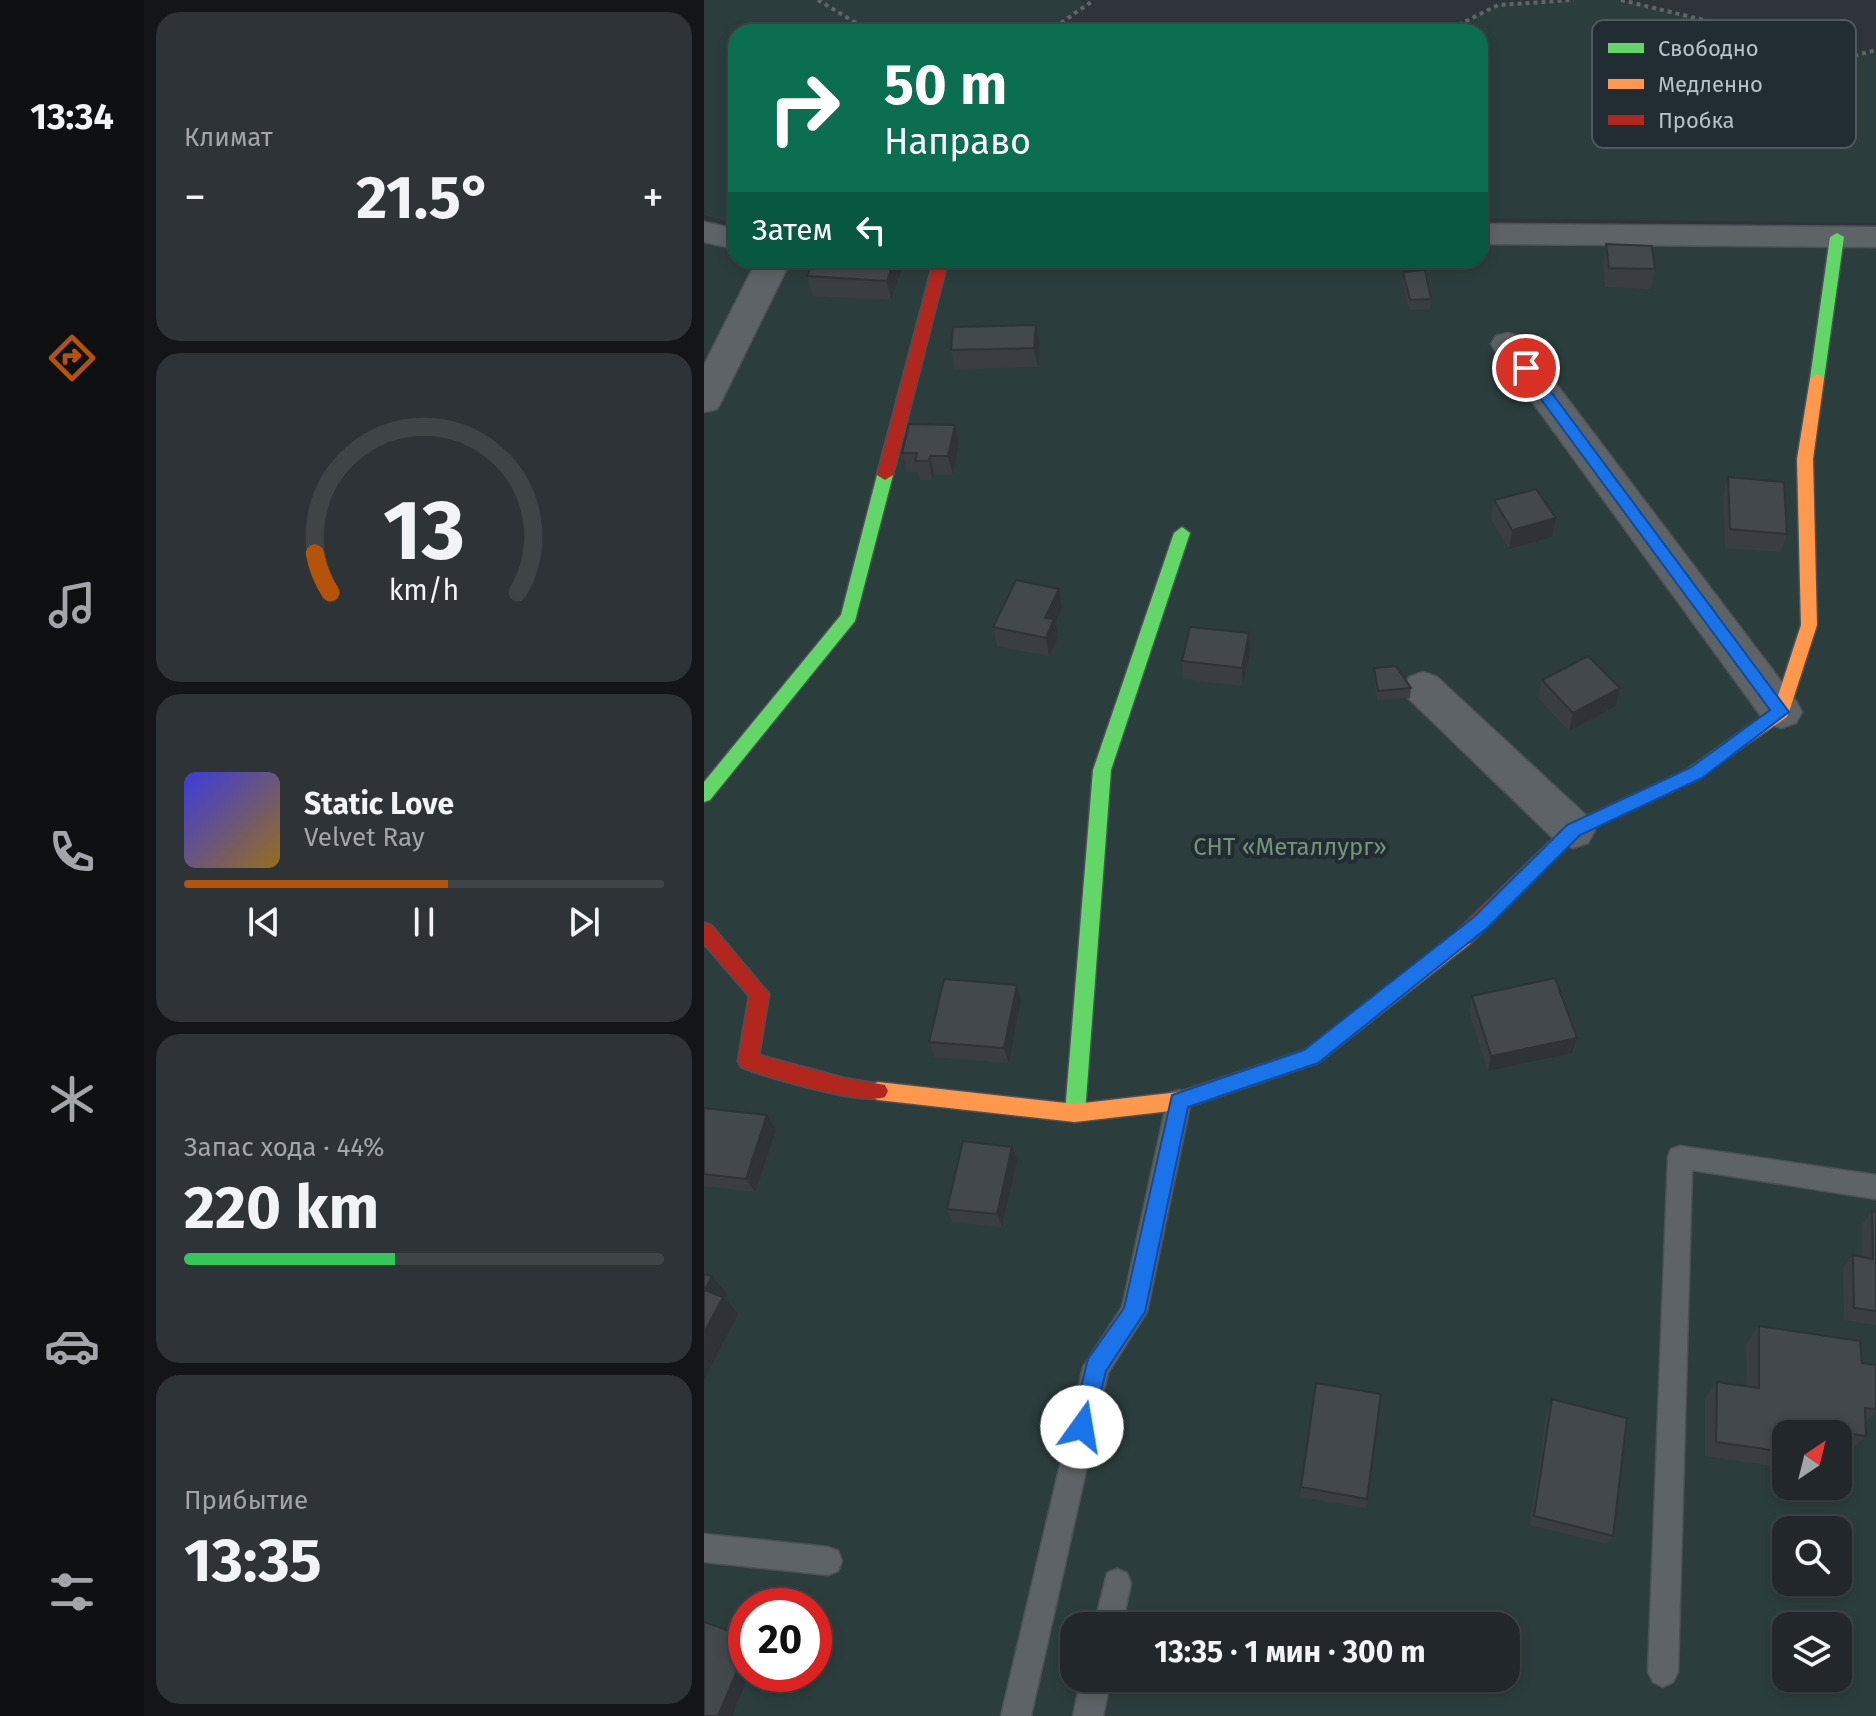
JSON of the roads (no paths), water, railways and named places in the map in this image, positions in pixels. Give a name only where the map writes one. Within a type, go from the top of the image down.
[{"type":"street","points":[[704,232],[728,237]]},
{"type":"street","points":[[1488,234],[1876,237]]},
{"type":"street","points":[[704,931],[759,994],[748,1061],[844,1087],[1075,1113],[1179,1101],[1311,1057],[1481,923],[1573,830],[1696,773],[1781,712],[1809,625],[1805,459],[1837,237]]},
{"type":"street","points":[[704,400],[770,268]]},
{"type":"street","points":[[704,795],[849,617],[939,268]]},
{"type":"street","points":[[1508,344],[1781,712]]},
{"type":"street","points":[[1075,1113],[1102,770],[1182,533]]},
{"type":"street","points":[[1423,688],[1573,830]]},
{"type":"lane","points":[[1016,1716],[1096,1367],[1134,1312],[1179,1101]]},
{"type":"lane","points":[[1663,1672],[1680,1157],[1876,1187]]},
{"type":"lane","points":[[704,1548],[828,1561]]},
{"type":"lane","points":[[1111,1612],[1117,1583]]},
{"type":"lane","points":[[1088,1716],[1093,1692]]},
{"type":"park label","name":"СНТ «Металлург»","points":[[1290,847]]}]
